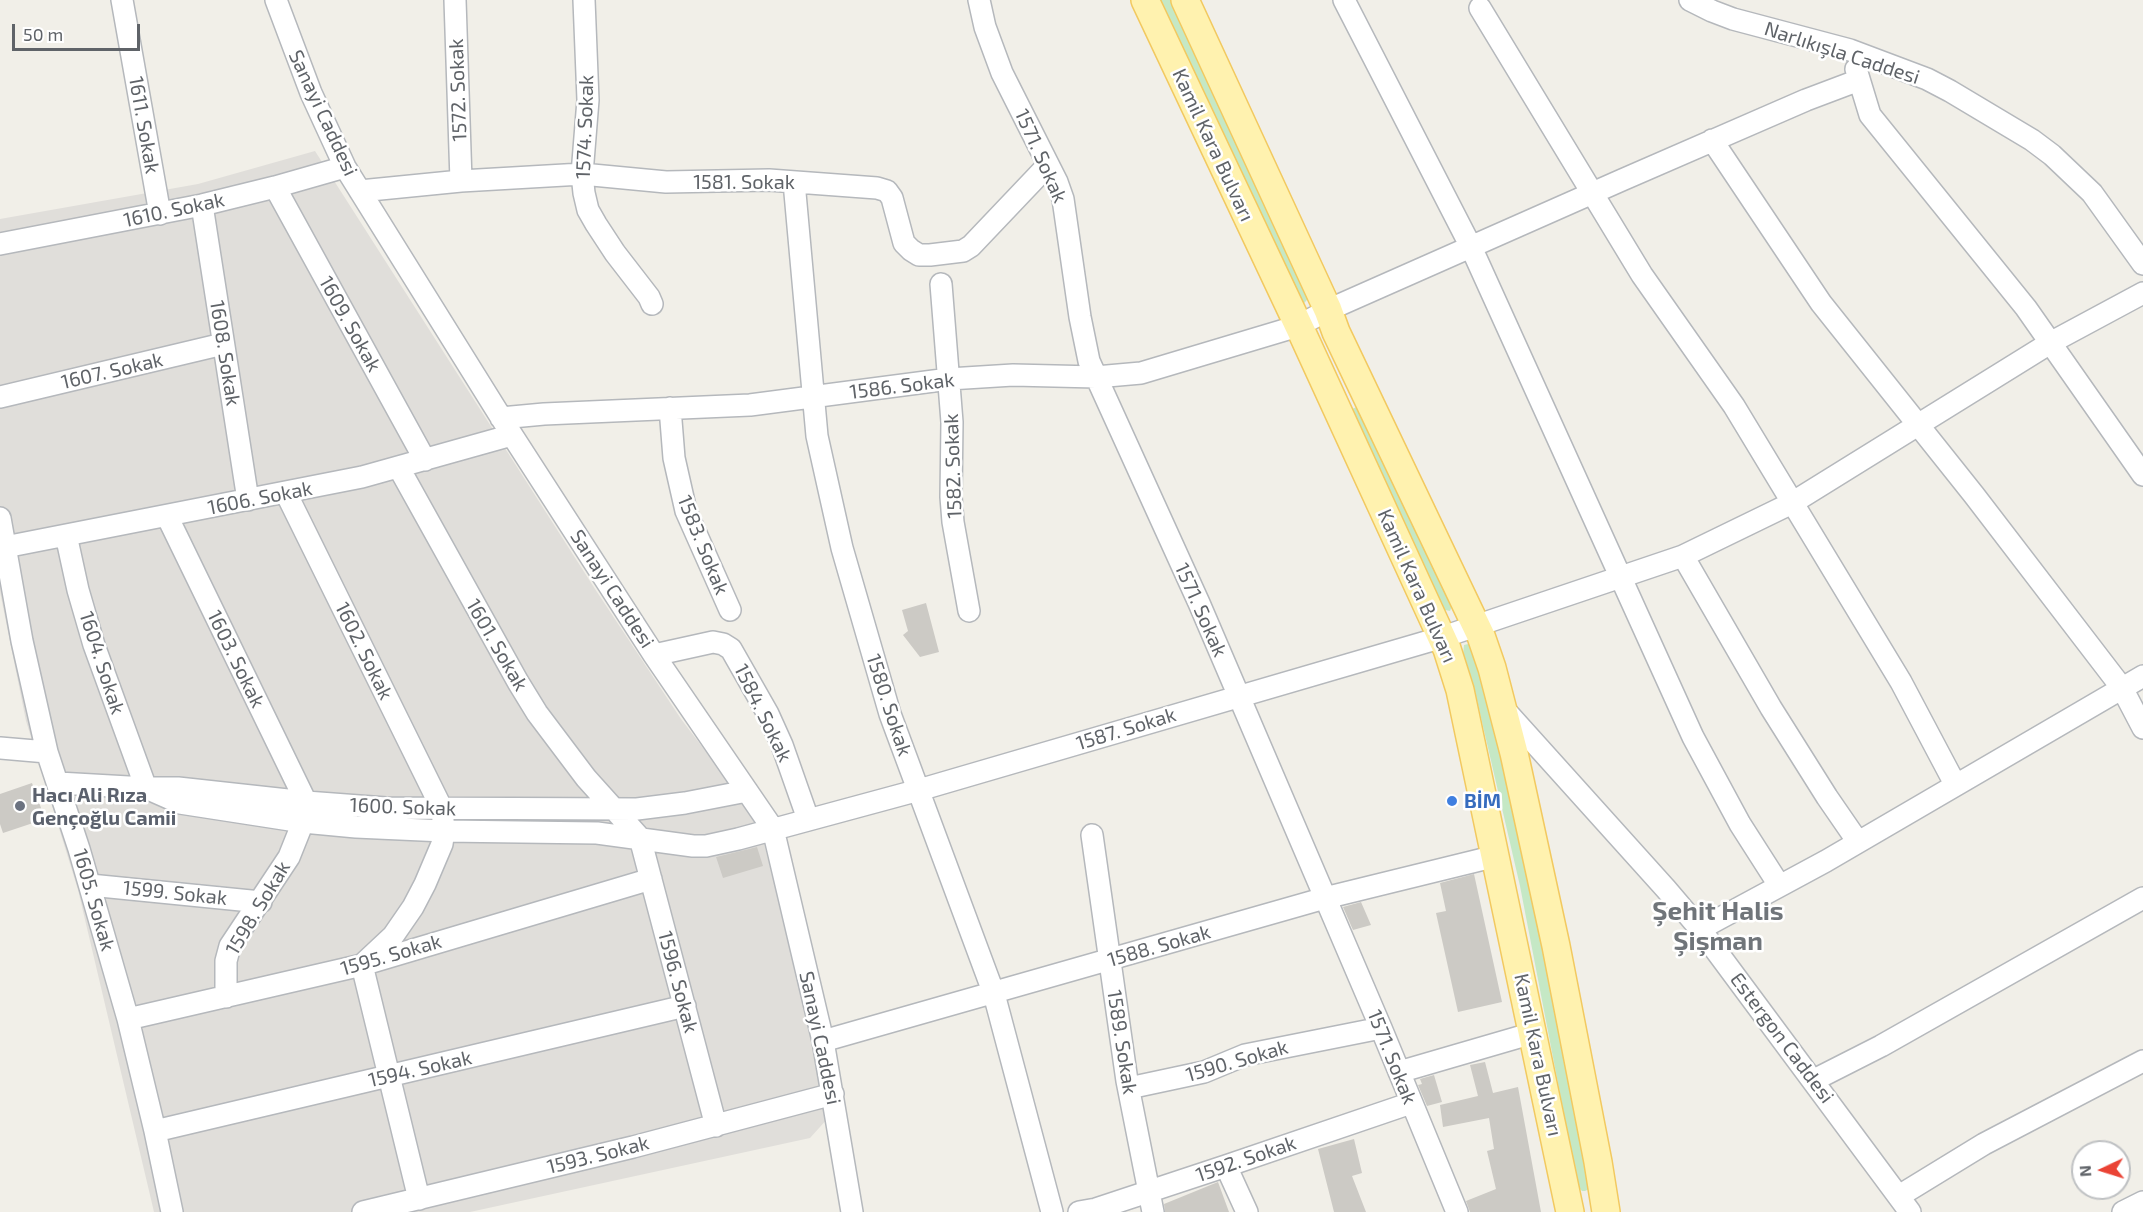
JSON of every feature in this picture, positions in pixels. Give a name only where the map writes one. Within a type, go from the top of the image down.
[{"type":"main road","name":"Kamil Kara Bulvarı","points":[[1145,0],[1443,637],[1460,690],[1570,1212]]},
{"type":"main road","name":"Kamil Kara Bulvarı","points":[[1185,0],[1328,310],[1336,332],[1477,626],[1492,668],[1556,946],[1599,1162],[1605,1212]]},
{"type":"street","name":"1611. Sokak","points":[[123,0],[160,214]]},
{"type":"street","name":"Sanayi Caddesi","points":[[276,0],[302,71],[345,167],[507,427],[654,655],[773,829],[823,1041],[852,1212]]},
{"type":"street","name":"1572. Sokak","points":[[455,0],[461,181]]},
{"type":"street","name":"1574. Sokak","points":[[584,0],[588,100],[582,174],[586,202],[596,224],[652,304]]},
{"type":"street","name":"1571. Sokak","points":[[978,0],[1002,73],[1063,199],[1085,346],[1096,377],[1199,603],[1457,1212]]},
{"type":"street","points":[[1344,0],[1471,247],[1693,737],[1740,824],[1779,885]]},
{"type":"street","name":"Narlıkışla Caddesi","points":[[1690,0],[1733,19],[1850,50],[1928,79],[2052,154],[2092,193],[2143,264]]},
{"type":"street","points":[[1480,8],[1642,275],[1734,406],[1901,682],[1955,784]]},
{"type":"street","points":[[1850,50],[1870,115],[2026,308],[2143,475]]},
{"type":"street","name":"1586. Sokak","points":[[507,427],[544,414],[750,405],[949,379],[1013,375],[1096,377],[1141,373],[1298,326],[1328,310],[1592,193],[1806,100],[1859,80]]},
{"type":"street","points":[[1713,140],[1821,303],[2122,688],[2143,728]]},
{"type":"street","points":[[941,284],[963,252],[1048,165]]},
{"type":"street","name":"1610. Sokak","points":[[0,244],[202,205],[345,167]]},
{"type":"street","name":"1581. Sokak","points":[[360,191],[461,181],[582,174],[666,182],[769,180],[877,188],[887,191],[892,198],[904,243],[911,250],[919,255],[963,252]]},
{"type":"street","name":"1580. Sokak","points":[[794,182],[817,436],[851,585],[890,714],[994,994],[1052,1212]]},
{"type":"street","name":"1609. Sokak","points":[[275,187],[425,460]]},
{"type":"street","name":"1608. Sokak","points":[[202,205],[248,500]]},
{"type":"street","name":"1582. Sokak","points":[[930,255],[941,284],[949,379],[953,522],[969,611]]},
{"type":"street","name":"1587. Sokak","points":[[304,812],[391,829],[564,832],[706,846],[919,790],[1443,637],[1683,556],[1792,503],[2050,343],[2143,292]]},
{"type":"street","name":"1607. Sokak","points":[[0,398],[224,344]]},
{"type":"street","name":"1583. Sokak","points":[[670,408],[674,458],[686,511],[730,610]]},
{"type":"street","name":"1606. Sokak","points":[[5,547],[286,493],[399,468],[507,427]]},
{"type":"street","name":"1601. Sokak","points":[[399,468],[518,682],[559,743],[640,838]]},
{"type":"street","name":"1602. Sokak","points":[[286,493],[442,808]]},
{"type":"street","name":"1603. Sokak","points":[[167,516],[304,812]]},
{"type":"street","name":"1605. Sokak","points":[[0,518],[22,641],[47,752],[90,885],[128,1019],[172,1212]]},
{"type":"street","name":"1604. Sokak","points":[[66,535],[78,590],[94,645],[146,788]]},
{"type":"street","points":[[1683,556],[1771,708],[1858,842]]},
{"type":"street","name":"1584. Sokak","points":[[654,655],[713,642],[723,644],[730,649],[768,714],[782,745],[808,819]]},
{"type":"street","points":[[1700,929],[1858,842],[2143,676]]},
{"type":"street","name":"Estergon Caddesi","points":[[1503,708],[1700,929],[1905,1204]]},
{"type":"street","points":[[0,748],[47,752]]},
{"type":"street","name":"1600. Sokak","points":[[58,783],[178,788],[304,812],[386,808],[614,810],[664,806],[747,790]]},
{"type":"street","points":[[419,1199],[362,965],[393,936],[403,923],[436,861],[444,831],[442,808]]},
{"type":"street","name":"1598. Sokak","points":[[226,997],[226,961],[230,946],[261,902],[289,856],[304,812]]},
{"type":"street","name":"1589. Sokak","points":[[1092,835],[1128,1088],[1153,1212]]},
{"type":"street","name":"1596. Sokak","points":[[640,838],[716,1126]]},
{"type":"street","name":"1588. Sokak","points":[[823,1041],[1325,898],[1496,856]]},
{"type":"street","name":"1595. Sokak","points":[[128,1019],[362,965],[651,879]]},
{"type":"street","name":"1599. Sokak","points":[[90,885],[261,902]]},
{"type":"street","points":[[1814,1080],[1881,1046],[2143,898]]},
{"type":"street","name":"1594. Sokak","points":[[155,1131],[685,1006]]},
{"type":"street","name":"1590. Sokak","points":[[1128,1088],[1204,1072],[1245,1055],[1381,1028]]},
{"type":"street","points":[[1399,1072],[1533,1033]]},
{"type":"street","points":[[1905,1204],[1984,1144],[2143,1061]]},
{"type":"street","name":"1593. Sokak","points":[[363,1212],[716,1126],[833,1094]]},
{"type":"street","name":"1592. Sokak","points":[[1079,1212],[1096,1209],[1411,1103]]},
{"type":"street","points":[[1226,1166],[1247,1212]]},
{"type":"street","points":[[2123,1212],[2143,1202]]},
{"type":"shaded area","points":[[315,151],[595,589],[681,719],[758,820],[819,1058],[829,1117],[810,1138],[470,1212],[154,1212],[78,890],[26,721],[0,592],[0,219],[198,184]]},
{"type":"green space","points":[[1158,0],[1170,0],[1307,294],[1307,300],[1304,303],[1301,302]]},
{"type":"green space","points":[[1357,407],[1452,606],[1450,611],[1445,610],[1442,605],[1351,412]]},
{"type":"green space","points":[[1464,645],[1471,646],[1485,690],[1524,856],[1589,1189],[1585,1191],[1578,1187],[1520,886],[1473,683],[1463,655]]},
{"type":"building","points":[[926,603],[939,652],[920,657],[903,635],[908,631],[902,610]]},
{"type":"building","name":"Hacı Ali Rıza Gençoğlu Camii","points":[[32,783],[45,819],[3,833],[0,824],[0,794]]},
{"type":"building","points":[[757,847],[763,866],[723,878],[716,857]]},
{"type":"building","points":[[1474,874],[1502,1002],[1458,1012],[1436,913],[1446,911],[1440,883]]},
{"type":"building","points":[[1361,902],[1371,925],[1353,930],[1343,907]]},
{"type":"building","points":[[1485,1062],[1493,1093],[1518,1087],[1541,1212],[1470,1212],[1466,1201],[1496,1189],[1487,1151],[1494,1149],[1489,1118],[1443,1127],[1440,1105],[1478,1096],[1470,1065]]},
{"type":"building","points":[[1434,1075],[1442,1102],[1427,1106],[1418,1085],[1422,1084],[1420,1079]]},
{"type":"building","points":[[1354,1139],[1362,1173],[1352,1176],[1366,1212],[1334,1212],[1318,1149]]},
{"type":"building","points":[[1218,1182],[1229,1212],[1165,1212],[1164,1204]]},
{"type":"place","name":"BİM","points":[[1452,801]]},
{"type":"place","name":"Hacı Ali Rıza Gençoğlu Camii","points":[[20,806]]},
{"type":"district","name":"Şehit Halis Şişman","points":[[1718,926]]}]
